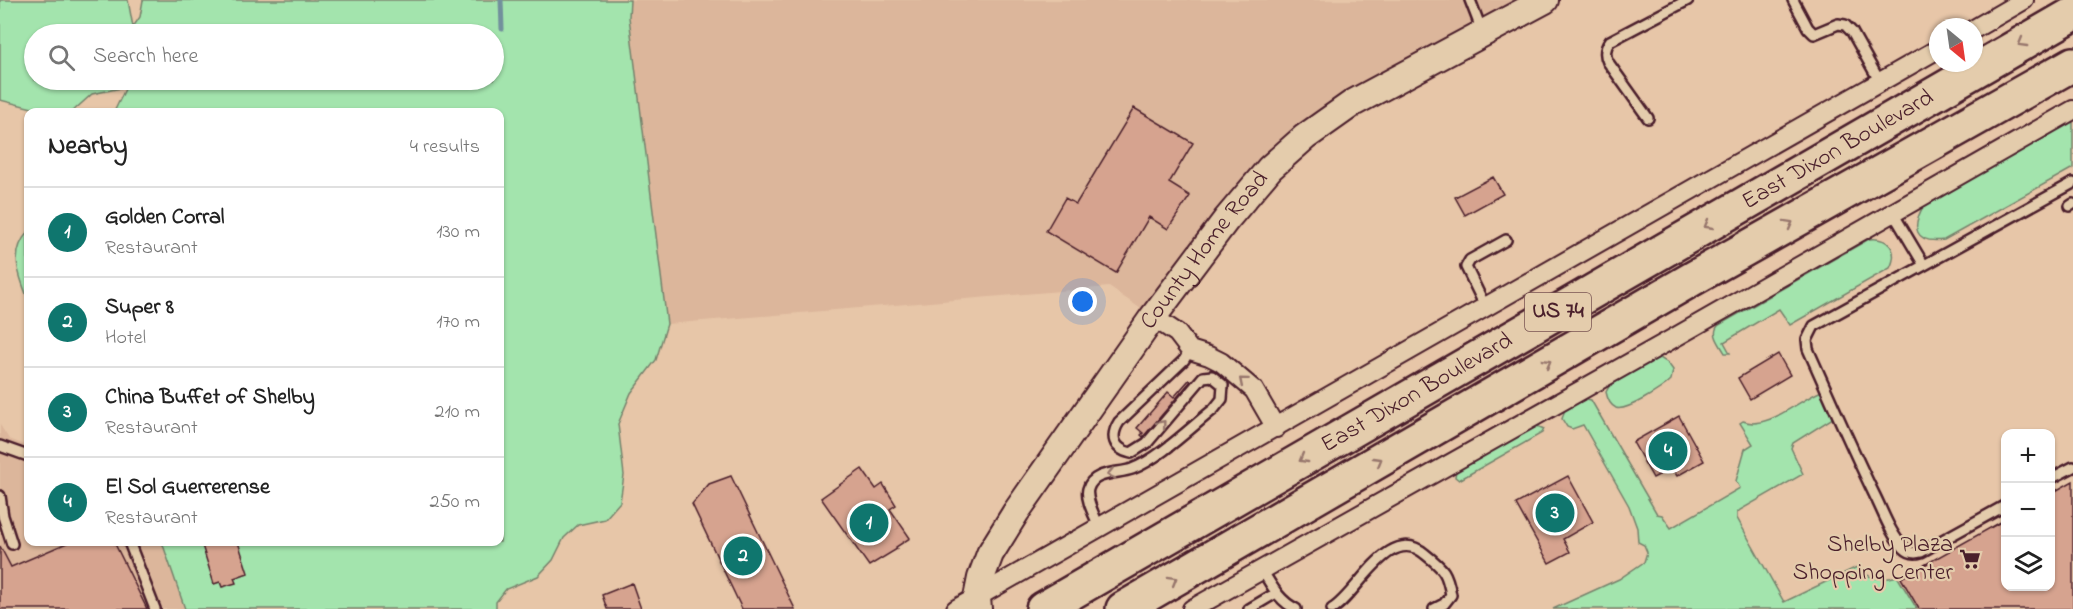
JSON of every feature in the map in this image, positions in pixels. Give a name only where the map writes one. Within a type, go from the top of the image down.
[{"type":"highway","name":"East Dixon Boulevard","points":[[1043,609],[2073,14]]},
{"type":"highway","name":"East Dixon Boulevard","points":[[1123,609],[1692,279],[2073,64]]},
{"type":"highway","points":[[1074,609],[1257,499],[1263,494],[1271,477]]},
{"type":"street","name":"County Home Road","points":[[970,606],[990,554],[1016,512],[1154,317],[1226,220],[1270,168],[1305,137],[1353,103],[1545,0]]},
{"type":"street","points":[[1983,24],[2024,0]]},
{"type":"street","name":"East Dixon Boulevard","points":[[970,606],[1100,529],[1929,54]]},
{"type":"street","points":[[1192,609],[2073,110]]},
{"type":"street","points":[[1154,317],[1177,333],[1190,350],[1221,362],[1254,390],[1276,428]]},
{"type":"lane","points":[[1470,0],[1483,33]]},
{"type":"lane","points":[[1648,118],[1608,62],[1605,56],[1606,46],[1610,41],[1688,0]]},
{"type":"lane","points":[[1793,0],[1808,28],[1814,34],[1838,24],[1849,28],[1880,82]]},
{"type":"lane","points":[[2001,508],[1921,552],[1914,554],[1907,551],[1900,544],[1886,518],[1845,434],[1808,349],[1807,340],[1814,326],[2073,183]]},
{"type":"lane","points":[[1893,213],[1924,265]]},
{"type":"lane","points":[[1486,308],[1466,267],[1470,260],[1506,240]]},
{"type":"lane","points":[[1100,529],[1088,496],[1089,487],[1093,481],[1106,474],[1135,468],[1214,409],[1222,399],[1223,385],[1212,376],[1203,377],[1141,448],[1131,453],[1118,447],[1114,442],[1114,433],[1119,422],[1184,360],[1190,350]]},
{"type":"lane","points":[[0,446],[24,455]]},
{"type":"lane","points":[[2055,476],[2073,466]]},
{"type":"lane","points":[[0,496],[3,516],[12,544]]},
{"type":"lane","points":[[131,546],[155,609]]},
{"type":"lane","points":[[1332,609],[1381,558],[1394,549],[1408,546],[1421,550],[1440,566],[1448,577],[1450,595],[1444,604],[1434,609]]},
{"type":"lane","points":[[1262,570],[1276,593],[1286,604],[1296,609]]},
{"type":"lane","points":[[1249,609],[1276,593]]},
{"type":"shaded area","points":[[630,0],[1545,0],[1305,137],[1153,317],[1109,287],[667,324],[629,17]]},
{"type":"shaded area","points":[[0,425],[9,439],[24,445],[24,546],[163,546],[184,609],[0,609]]},
{"type":"green space","points":[[0,0],[128,0],[132,24],[24,24],[24,90],[111,90],[92,94],[76,108],[32,108],[0,100]]},
{"type":"green space","points":[[143,0],[630,0],[629,17],[667,324],[656,360],[631,393],[618,424],[624,475],[620,502],[605,519],[578,525],[564,538],[553,560],[538,576],[506,589],[496,602],[496,609],[185,609],[163,546],[504,546],[504,108],[116,108],[125,90],[504,90],[504,24],[135,24],[140,17]]},
{"type":"green space","points":[[2073,118],[2073,168],[1944,240],[1934,241],[1921,236],[1918,232],[1917,220],[1924,205]]},
{"type":"green space","points":[[24,237],[24,288],[17,256]]},
{"type":"green space","points":[[1869,239],[1882,240],[1893,250],[1893,262],[1890,268],[1790,325],[1779,309],[1724,342],[1730,353],[1725,353],[1715,331],[1719,325]]},
{"type":"green space","points":[[1656,358],[1668,363],[1673,370],[1671,380],[1636,403],[1621,408],[1614,407],[1606,392],[1611,383]]},
{"type":"green space","points":[[1822,391],[1833,418],[1793,443],[1791,448],[1803,474],[1740,510],[1737,518],[1784,602],[1857,567],[1865,574],[1875,578],[1897,576],[1917,609],[1553,609],[1619,579],[1644,562],[1647,552],[1644,545],[1638,542],[1637,528],[1629,506],[1583,425],[1572,429],[1567,427],[1562,419],[1565,409],[1582,398],[1591,400],[1657,514],[1662,515],[1671,528],[1740,488],[1736,481],[1745,449],[1753,444],[1740,423],[1743,421],[1762,422],[1773,418]]},
{"type":"green space","points":[[1537,426],[1544,429],[1542,433],[1459,480],[1455,477],[1456,470]]},
{"type":"building","points":[[1134,108],[1193,143],[1169,183],[1190,196],[1168,229],[1149,217],[1116,273],[1046,231],[1065,198],[1076,204]]},
{"type":"building","points":[[1493,177],[1503,194],[1465,215],[1455,197]]},
{"type":"building","points":[[1778,354],[1790,375],[1750,399],[1738,378]]},
{"type":"building","points":[[1189,380],[1191,381],[1143,437],[1141,435],[1143,433],[1137,428],[1168,392],[1174,397]]},
{"type":"building","points":[[1679,416],[1704,461],[1677,476],[1672,468],[1653,478],[1633,442]]},
{"type":"building","points":[[862,469],[876,489],[883,484],[896,505],[890,509],[910,538],[869,566],[821,498]]},
{"type":"building","points":[[731,476],[795,609],[742,609],[692,504],[709,484]]},
{"type":"building","points":[[1568,476],[1593,522],[1563,539],[1570,552],[1549,563],[1516,504]]},
{"type":"building","name":"Shelby Plaza Shopping Center","points":[[2073,481],[2073,609],[1919,609],[1901,578],[2001,522],[2001,591],[2055,591],[2055,491]]},
{"type":"building","points":[[0,546],[11,567],[60,546],[116,546],[147,609],[0,609]]},
{"type":"building","points":[[202,546],[239,546],[248,573],[234,578],[236,583],[222,587],[220,582],[214,584]]},
{"type":"building","points":[[632,583],[641,609],[607,609],[602,595]]},
{"type":"waterway","points":[[501,0],[502,24]]},
{"type":"place","name":"El Sol Guerrerense","points":[[1668,451]]},
{"type":"place","name":"China Buffet of Shelby","points":[[1555,513]]},
{"type":"place","name":"Golden Corral","points":[[869,523]]},
{"type":"place","name":"Super 8","points":[[743,556]]},
{"type":"place","name":"Shelby Plaza Shopping Center","points":[[1970,559]]}]
